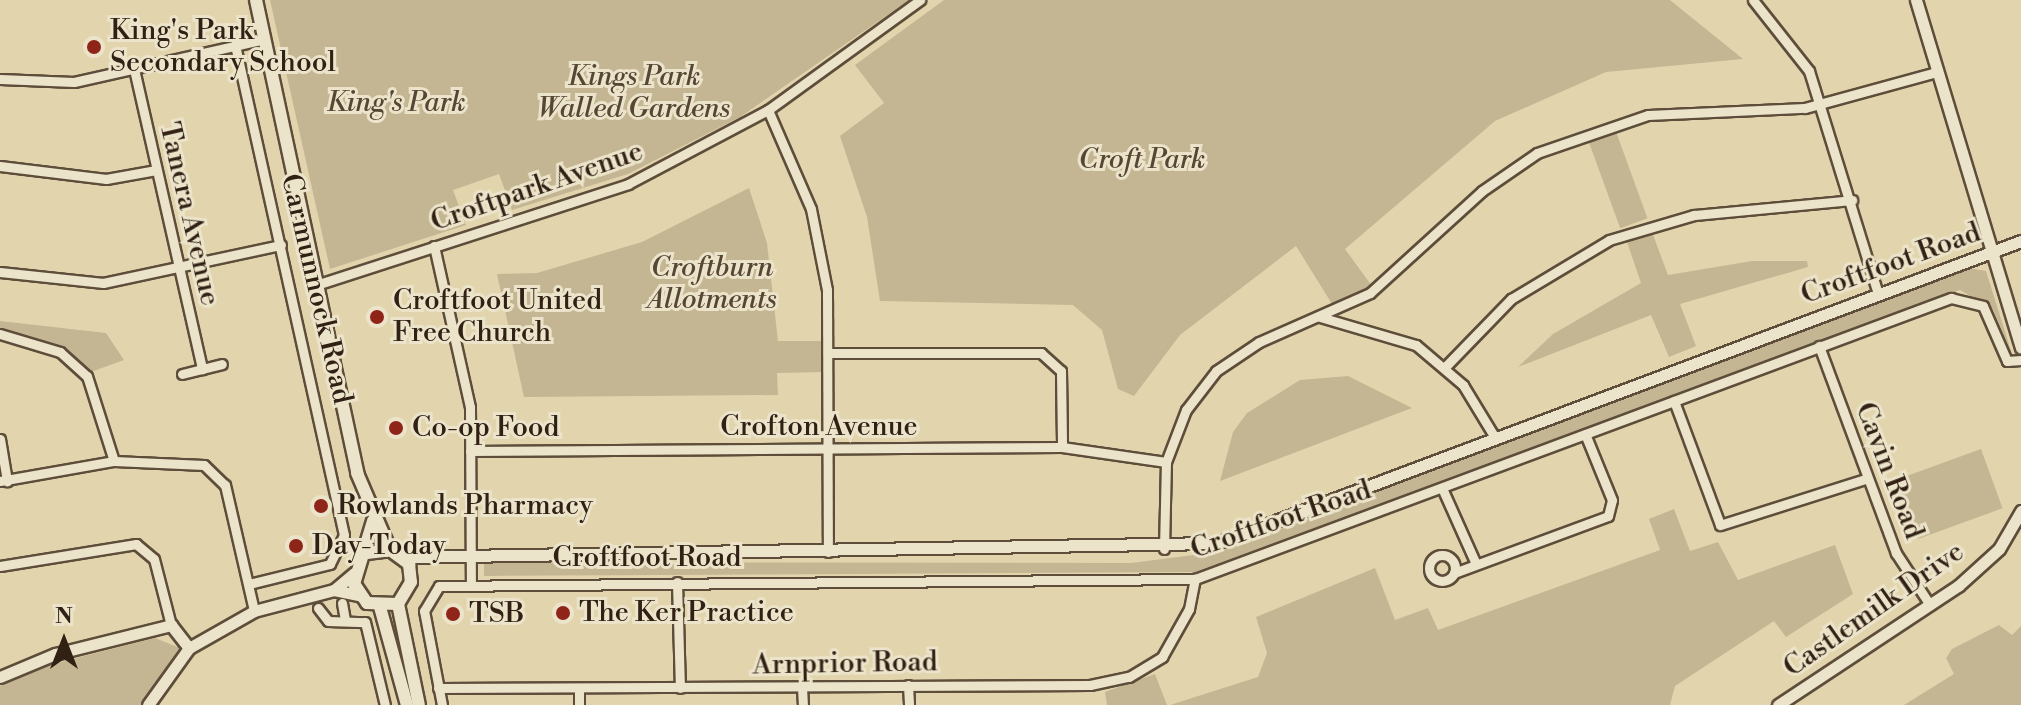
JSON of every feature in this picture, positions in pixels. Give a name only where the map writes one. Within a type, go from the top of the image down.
[{"type":"main road","name":"Carmunnock Road","points":[[256,0],[261,40],[316,285],[373,520]]},
{"type":"main road","points":[[373,520],[390,550],[404,557],[411,572],[398,604],[419,705]]},
{"type":"main road","points":[[373,520],[367,553],[354,573],[358,595],[380,607],[398,604]]},
{"type":"main road","points":[[367,553],[390,550]]},
{"type":"main road","points":[[380,607],[407,705]]},
{"type":"street","name":"Croftpark Avenue","points":[[316,285],[628,184],[768,110],[920,0]]},
{"type":"street","points":[[1753,0],[1787,35],[1822,104],[1878,294]]},
{"type":"street","points":[[1916,0],[2021,347]]},
{"type":"street","points":[[0,79],[74,82],[261,40]]},
{"type":"street","name":"Carmunnock Road","points":[[235,45],[344,545],[330,564],[249,584]]},
{"type":"street","name":"Tanera Avenue","points":[[134,69],[202,369]]},
{"type":"street","points":[[1164,549],[1166,462],[1186,410],[1216,371],[1259,342],[1320,317],[1400,272],[1482,191],[1566,140],[1648,115],[1822,104],[1937,72]]},
{"type":"street","points":[[768,110],[811,209],[827,290],[828,552]]},
{"type":"street","points":[[0,166],[106,179],[156,170]]},
{"type":"street","points":[[1445,367],[1511,299],[1609,240],[1694,215],[1852,200]]},
{"type":"street","name":"Croftfoot Road","points":[[404,557],[471,553],[1164,549],[1217,543],[1494,436],[2021,241]]},
{"type":"street","points":[[0,272],[103,283],[281,245]]},
{"type":"street","points":[[434,246],[465,376],[470,451],[471,584]]},
{"type":"street","name":"Croftfoot Road","points":[[438,688],[424,611],[433,589],[471,584],[1195,579],[1819,346],[1962,297],[1983,306],[2007,361],[2021,360]]},
{"type":"street","points":[[1320,317],[1401,337],[1445,367],[1494,436]]},
{"type":"street","points":[[0,334],[60,352],[87,376],[114,461]]},
{"type":"street","name":"Cavin Road","points":[[1819,346],[1865,479],[1896,553],[1930,605]]},
{"type":"street","points":[[828,353],[1041,353],[1061,371],[1062,447]]},
{"type":"street","points":[[182,374],[222,364]]},
{"type":"street","points":[[1674,401],[1720,525],[1865,479]]},
{"type":"street","points":[[1454,573],[1608,516],[1612,500],[1585,434]]},
{"type":"street","points":[[0,439],[4,481],[114,461],[204,465],[220,475],[254,611]]},
{"type":"street","name":"Crofton Avenue","points":[[470,451],[1062,447],[1166,462]]},
{"type":"street","points":[[1442,488],[1476,564]]},
{"type":"street","name":"Castlemilk Drive","points":[[1778,705],[1930,605],[1990,559],[2021,511]]},
{"type":"street","points":[[0,566],[136,544],[154,559],[171,625],[189,648]]},
{"type":"street","points":[[411,572],[424,556]]},
{"type":"street","points":[[148,705],[189,648],[254,611],[334,590],[354,573]]},
{"type":"street","name":"Arnprior Road","points":[[438,688],[1090,685],[1129,677],[1162,657],[1189,609],[1195,579]]},
{"type":"street","points":[[677,582],[680,688]]},
{"type":"street","points":[[334,590],[358,595]]},
{"type":"street","points":[[342,603],[345,620]]},
{"type":"street","points":[[318,608],[328,621],[345,620],[368,627],[385,705]]},
{"type":"street","points":[[0,677],[55,654],[171,625]]},
{"type":"street","points":[[908,685],[909,705]]},
{"type":"street","points":[[802,687],[803,705]]},
{"type":"street","points":[[438,688],[442,705]]},
{"type":"street","points":[[579,689],[579,705]]},
{"type":"green space","name":"King's Park","points":[[270,0],[909,0],[740,117],[628,174],[512,210],[499,174],[453,190],[466,225],[330,269]]},
{"type":"green space","name":"Croft Park","points":[[944,0],[1670,0],[1743,59],[1606,72],[1495,121],[1345,249],[1372,286],[1332,304],[1296,246],[1180,335],[1134,396],[1118,389],[1102,330],[1073,305],[880,301],[867,217],[840,136],[884,103],[855,65]]},
{"type":"green space","points":[[1615,129],[1647,218],[1620,228],[1588,139]]},
{"type":"green space","name":"Croftburn Allotments","points":[[749,188],[767,243],[778,341],[823,341],[823,372],[777,373],[778,395],[524,397],[497,274],[537,273],[642,242]]},
{"type":"green space","points":[[1652,232],[1668,275],[1752,261],[1807,261],[1808,267],[1680,304],[1696,346],[1669,357],[1651,315],[1518,367],[1553,334],[1641,283],[1627,242]]},
{"type":"green space","points":[[1969,268],[1986,271],[2012,354],[1993,309],[1960,290],[1195,572],[484,576],[484,562],[1131,563],[1217,552]]},
{"type":"green space","points":[[0,321],[106,333],[124,360],[91,372],[58,345],[0,329]]},
{"type":"green space","points":[[1348,376],[1412,408],[1220,481],[1233,432],[1247,413],[1300,380]]},
{"type":"green space","points":[[1981,449],[2003,508],[1918,539],[1896,480]]},
{"type":"green space","points":[[1674,509],[1690,551],[1718,542],[1738,580],[1835,545],[1853,594],[1786,637],[1774,621],[1675,686],[1670,705],[1170,705],[1258,677],[1267,653],[1256,617],[1375,568],[1395,620],[1428,608],[1438,630],[1660,550],[1649,519]]},
{"type":"green space","points":[[1999,625],[2012,635],[2021,626],[2021,705],[1904,705],[1954,674],[1946,658],[1952,649]]},
{"type":"green space","points":[[155,638],[180,648],[141,705],[0,705],[0,686],[41,667]]},
{"type":"green space","points":[[1155,674],[1167,705],[1107,705],[1105,692]]},
{"type":"place","name":"King's Park Secondary School","points":[[94,47]]},
{"type":"place","name":"Croftfoot United Free Church","points":[[377,317]]},
{"type":"place","name":"Co-op Food","points":[[396,428]]},
{"type":"place","name":"Rowlands Pharmacy","points":[[321,506]]},
{"type":"place","name":"Day-Today","points":[[296,546]]},
{"type":"place","name":"The Ker Practice","points":[[563,613]]},
{"type":"place","name":"TSB","points":[[453,614]]},
{"type":"park label","name":"Kings Park Walled Gardens","points":[[634,93]]}]
